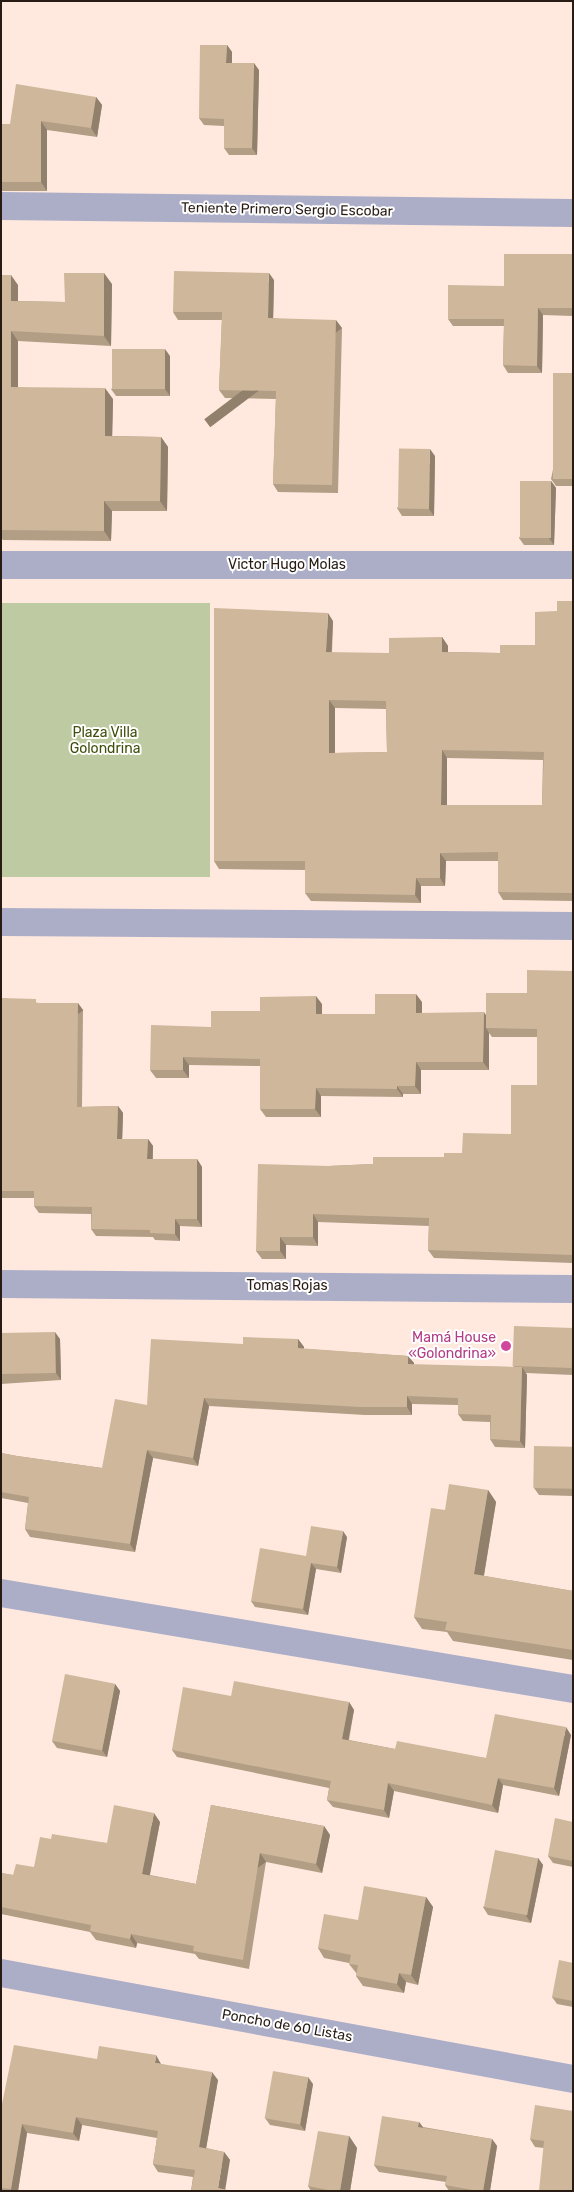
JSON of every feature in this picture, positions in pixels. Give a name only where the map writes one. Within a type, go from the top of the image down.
[{"type":"street","name":"Teniente Primero Sergio Escobar","points":[[1,206],[573,213]]},
{"type":"street","name":"Victor Hugo Molas","points":[[1,565],[573,565]]},
{"type":"street","points":[[1,922],[573,926]]},
{"type":"street","name":"Tomas Rojas","points":[[1,1284],[573,1289]]},
{"type":"street","points":[[1,1593],[573,1689]]},
{"type":"street","name":"Poncho de 60 Listas","points":[[1,1973],[573,2079]]},
{"type":"green space","name":"Plaza Villa Golondrina","points":[[1,603],[210,603],[210,877],[1,877]]},
{"type":"building","points":[[200,45],[227,45],[226,63],[254,63],[252,148],[224,148],[224,119],[199,118]]},
{"type":"building","points":[[16,84],[96,97],[91,128],[41,121],[41,182],[1,182],[1,124],[10,124]]},
{"type":"building","points":[[504,254],[573,254],[573,308],[538,308],[537,366],[503,365],[504,319],[448,319],[448,285],[504,286]]},
{"type":"building","points":[[174,271],[269,273],[268,318],[336,320],[332,485],[273,484],[276,391],[219,390],[222,312],[173,312]]},
{"type":"building","points":[[64,273],[104,273],[104,336],[11,331],[11,387],[105,388],[105,436],[161,437],[160,501],[104,501],[104,531],[1,530],[1,275],[11,275],[11,301],[65,302]]},
{"type":"building","points":[[112,349],[165,349],[165,389],[112,389]]},
{"type":"building","points":[[553,373],[573,373],[573,479],[553,479]]},
{"type":"building","points":[[399,448],[430,449],[429,509],[398,508]]},
{"type":"building","points":[[520,481],[551,481],[551,538],[520,538]]},
{"type":"building","points":[[557,601],[573,601],[573,893],[498,892],[498,852],[440,853],[440,878],[416,878],[415,895],[305,893],[305,861],[214,861],[214,608],[328,613],[326,652],[389,653],[389,638],[442,637],[442,652],[500,653],[500,645],[535,645],[535,612],[557,611]],"holes":[[[329,700],[386,701],[387,752],[329,753]],[[442,750],[544,752],[542,805],[441,805]]]},
{"type":"building","points":[[527,970],[573,971],[573,1255],[428,1250],[429,1218],[313,1214],[313,1237],[280,1237],[280,1251],[256,1251],[258,1164],[329,1166],[373,1164],[373,1157],[444,1157],[444,1153],[462,1153],[463,1133],[511,1134],[511,1085],[537,1085],[537,1029],[486,1028],[486,993],[527,993]]},
{"type":"building","points":[[375,994],[416,994],[416,1013],[484,1012],[483,1062],[416,1062],[415,1086],[397,1086],[397,1089],[316,1088],[315,1109],[260,1109],[260,1059],[183,1057],[183,1070],[150,1070],[151,1025],[211,1027],[211,1011],[260,1011],[260,997],[316,996],[316,1014],[375,1014]]},
{"type":"building","points":[[1,998],[36,999],[36,1003],[78,1003],[77,1107],[118,1106],[117,1139],[148,1139],[147,1159],[197,1159],[197,1219],[175,1219],[175,1234],[150,1233],[150,1230],[91,1229],[92,1207],[34,1206],[34,1191],[1,1191]]},
{"type":"building","points":[[514,1326],[573,1328],[572,1368],[513,1366]]},
{"type":"building","points":[[55,1332],[56,1373],[2,1374],[1,1333]]},
{"type":"building","points":[[243,1337],[298,1339],[298,1348],[408,1356],[408,1364],[522,1367],[520,1441],[490,1439],[491,1415],[458,1414],[458,1398],[407,1396],[407,1407],[360,1407],[204,1398],[193,1458],[147,1450],[130,1544],[25,1529],[29,1497],[1,1492],[1,1453],[102,1468],[115,1399],[147,1405],[151,1339],[243,1344]]},
{"type":"building","points":[[534,1446],[573,1447],[572,1489],[533,1488]]},
{"type":"building","points":[[449,1484],[488,1490],[474,1574],[573,1591],[573,1650],[445,1630],[447,1622],[414,1617],[431,1508],[445,1510]]},
{"type":"building","points":[[311,1526],[343,1531],[337,1567],[311,1563],[303,1609],[251,1601],[260,1548],[306,1556]]},
{"type":"building","points":[[65,1674],[115,1684],[102,1750],[52,1741]]},
{"type":"building","points":[[234,1681],[349,1702],[342,1739],[395,1749],[397,1741],[486,1758],[495,1714],[566,1727],[554,1788],[498,1778],[492,1805],[388,1783],[384,1810],[327,1800],[331,1781],[172,1750],[183,1687],[231,1696]]},
{"type":"building","points":[[114,1805],[154,1813],[142,1874],[196,1884],[211,1805],[324,1826],[316,1864],[260,1853],[243,1960],[193,1951],[194,1946],[131,1934],[130,1939],[90,1931],[91,1925],[1,1907],[1,1873],[13,1875],[16,1864],[34,1867],[40,1837],[51,1839],[52,1834],[107,1843]]},
{"type":"building","points":[[555,1818],[573,1822],[573,1861],[548,1856]]},
{"type":"building","points":[[495,1850],[538,1858],[527,1915],[484,1907]]},
{"type":"building","points":[[364,1886],[426,1897],[411,1975],[399,1973],[397,1984],[356,1976],[358,1965],[349,1964],[351,1955],[318,1948],[324,1914],[358,1920]]},
{"type":"building","points":[[559,1960],[573,1963],[573,2001],[552,1997]]},
{"type":"building","points":[[14,2045],[97,2059],[99,2046],[156,2055],[155,2063],[212,2072],[199,2147],[224,2152],[218,2188],[233,2191],[191,2191],[195,2170],[153,2164],[158,2131],[76,2117],[73,2133],[22,2124],[11,2189],[1,2188],[1,2109]]},
{"type":"building","points":[[273,2071],[308,2077],[300,2125],[265,2118]]},
{"type":"building","points":[[535,2105],[573,2111],[573,2191],[539,2191],[544,2141],[530,2139]]},
{"type":"building","points":[[382,2116],[419,2122],[418,2127],[492,2139],[483,2191],[445,2185],[447,2176],[374,2165]]},
{"type":"building","points":[[318,2131],[349,2136],[340,2191],[308,2186]]},
{"type":"place","name":"Mamá House «Golondrina»","points":[[506,1346]]}]
